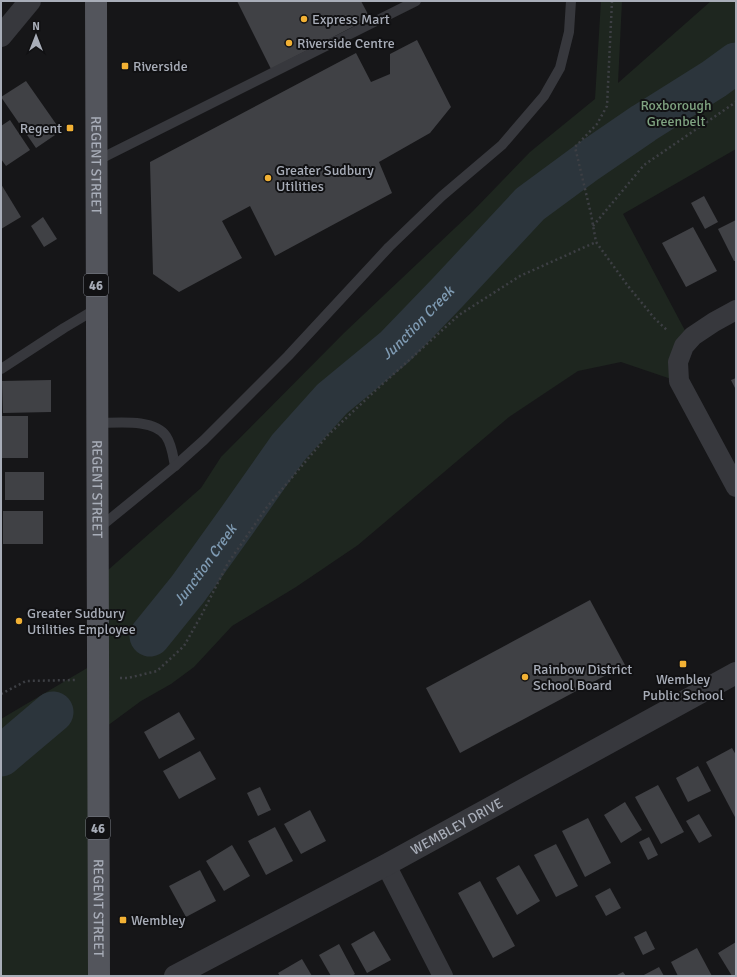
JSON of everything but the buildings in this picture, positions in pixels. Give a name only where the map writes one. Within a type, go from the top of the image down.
[{"type":"main road","name":"REGENT STREET","points":[[96,1],[99,976]]},
{"type":"street","points":[[1,36],[30,1]]},
{"type":"street","points":[[736,310],[693,336],[684,346],[678,362],[678,381],[736,487]]},
{"type":"street","name":"WEMBLEY DRIVE","points":[[175,976],[386,865],[736,673]]},
{"type":"street","points":[[386,865],[443,976]]},
{"type":"lane","points":[[96,161],[416,1]]},
{"type":"lane","points":[[97,529],[175,466],[204,440],[284,361],[389,247],[442,196],[502,145],[544,96],[560,68],[569,32],[571,1]]},
{"type":"lane","points":[[1,369],[96,309]]},
{"type":"lane","points":[[97,422],[130,422],[151,425],[160,430],[166,435],[171,447],[175,466]]},
{"type":"path","points":[[612,1],[607,106],[597,124],[576,148],[596,242],[628,286],[655,319],[684,346]]},
{"type":"path","points":[[593,226],[644,165],[736,102]]},
{"type":"path","points":[[1,694],[26,681],[128,678],[157,671],[184,646],[228,563],[267,507],[328,435],[459,315],[520,276],[596,242]]},
{"type":"green space","name":"Roxborough Greenbelt","points":[[601,1],[622,1],[618,83],[711,1],[736,1],[736,149],[623,214],[689,338],[677,381],[621,362],[578,371],[509,417],[358,545],[296,587],[232,626],[194,667],[171,684],[141,701],[99,732],[101,976],[1,976],[1,719],[99,661],[99,578],[201,488],[221,457],[344,333],[473,211],[530,152],[595,99]]},
{"type":"waterway","name":"Junction Creek","points":[[150,636],[188,589],[288,448],[332,399],[395,347],[530,204],[587,162],[736,63]]},
{"type":"waterway","name":"Junction Creek","points":[[1,756],[53,712]]},
{"type":"place","name":"Express Mart","points":[[304,19]]},
{"type":"place","name":"Riverside Centre","points":[[289,43]]},
{"type":"place","name":"Riverside","points":[[125,66]]},
{"type":"place","name":"Regent","points":[[70,128]]},
{"type":"place","name":"Greater Sudbury Utilities","points":[[268,178]]},
{"type":"place","name":"Greater Sudbury Utilities Employee","points":[[19,621]]},
{"type":"place","name":"Wembley Public School","points":[[683,664]]},
{"type":"place","name":"Rainbow District School Board","points":[[525,677]]},
{"type":"place","name":"Wembley","points":[[123,920]]}]
